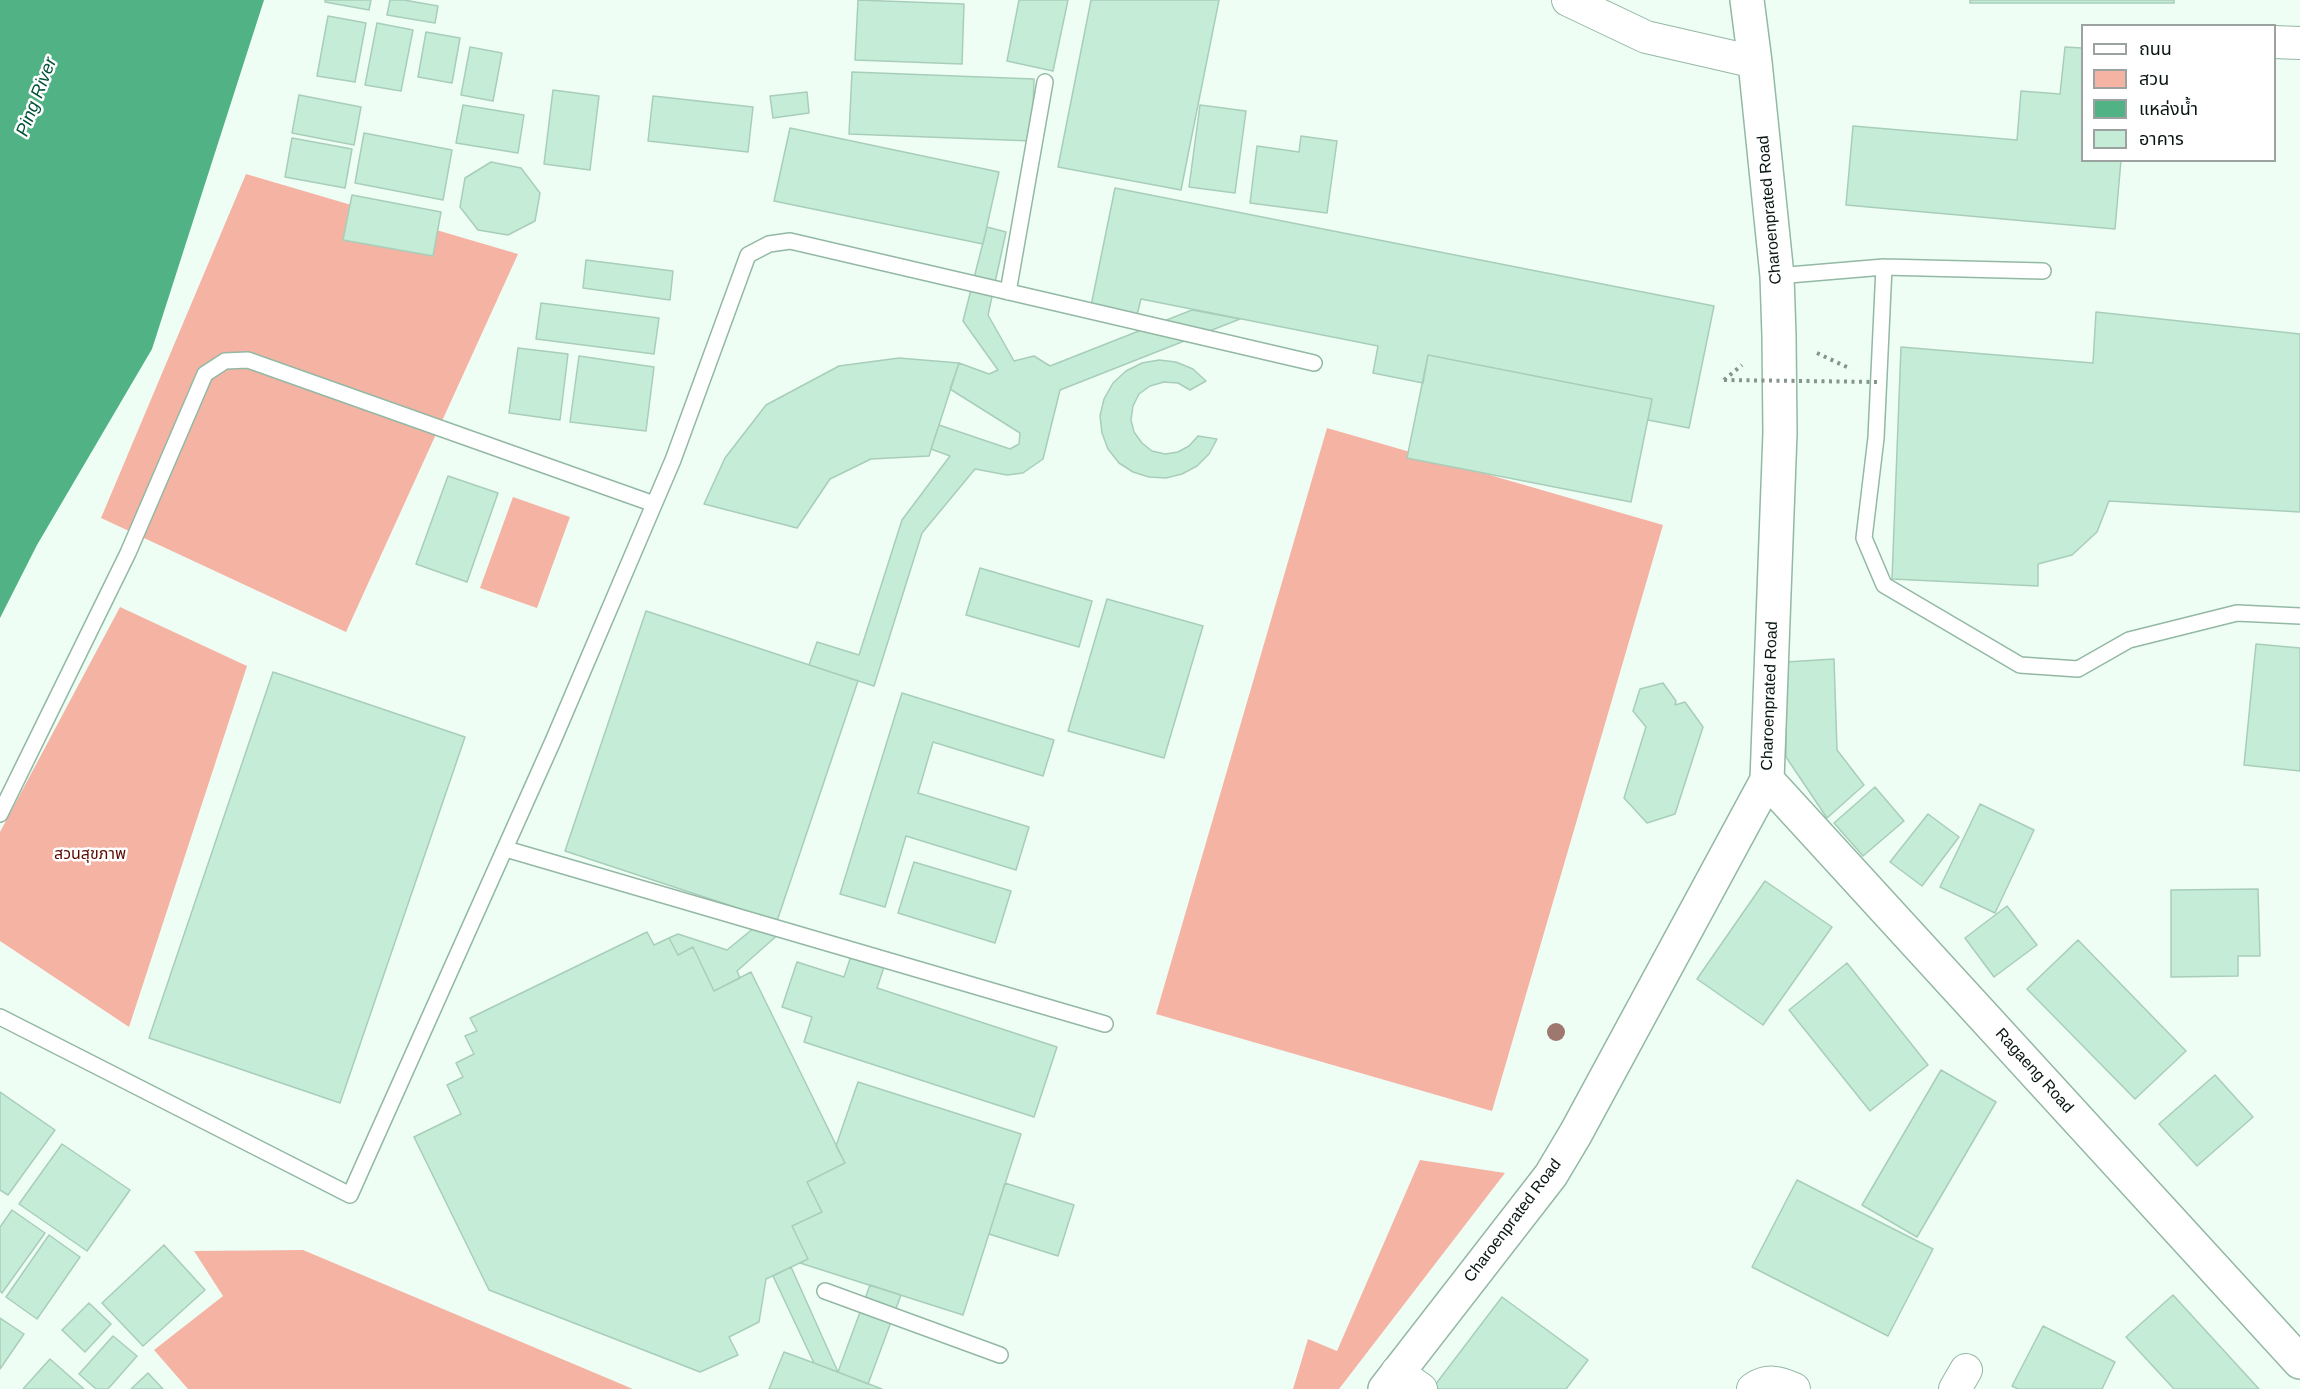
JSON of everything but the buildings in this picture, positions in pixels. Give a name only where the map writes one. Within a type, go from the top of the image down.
[{"type":"street","points":[[1568,0],[1646,37],[1755,62]]},
{"type":"street","name":"Charoenprated Road","points":[[1401,1383],[1551,1175],[1767,780],[1779,444],[1779,336],[1777,276],[1747,0]]},
{"type":"street","points":[[2276,42],[2300,43]]},
{"type":"street","name":"Ragaeng Road","points":[[1767,780],[2300,1362]]},
{"type":"street","points":[[1753,1389],[1762,1383],[1771,1381],[1794,1389]]},
{"type":"lane","points":[[1008,292],[1045,82]]},
{"type":"lane","points":[[0,1017],[350,1195],[506,849],[654,504],[748,255],[769,244],[790,241],[1314,363]]},
{"type":"lane","points":[[1884,267],[1874,380],[1876,438],[1864,538],[1884,585],[2020,665],[2078,669],[2129,640],[2237,613],[2300,616]]},
{"type":"lane","points":[[1777,276],[1884,267],[2043,272]]},
{"type":"lane","points":[[0,814],[128,554],[205,374],[225,361],[248,360],[654,504]]},
{"type":"lane","points":[[506,849],[1105,1024]]},
{"type":"lane","points":[[825,1291],[1000,1355]]},
{"type":"path","points":[[1779,336],[1859,373]]},
{"type":"path","points":[[1724,380],[1874,380]]},
{"type":"green space","points":[[246,174],[518,254],[346,632],[101,518]]},
{"type":"green space","points":[[1327,428],[1663,525],[1492,1111],[1156,1014]]},
{"type":"green space","points":[[513,497],[570,517],[537,608],[480,588]]},
{"type":"green space","name":"สวนสุขภาพ","points":[[120,607],[247,666],[129,1027],[0,941],[0,832]]},
{"type":"green space","points":[[1420,1160],[1505,1173],[1339,1389],[1293,1389],[1308,1339],[1337,1351]]},
{"type":"green space","points":[[303,1250],[633,1389],[188,1389],[154,1350],[223,1296],[194,1251]]},
{"type":"water","name":"Ping River","points":[[0,0],[264,0],[152,349],[37,545],[0,618]]}]
